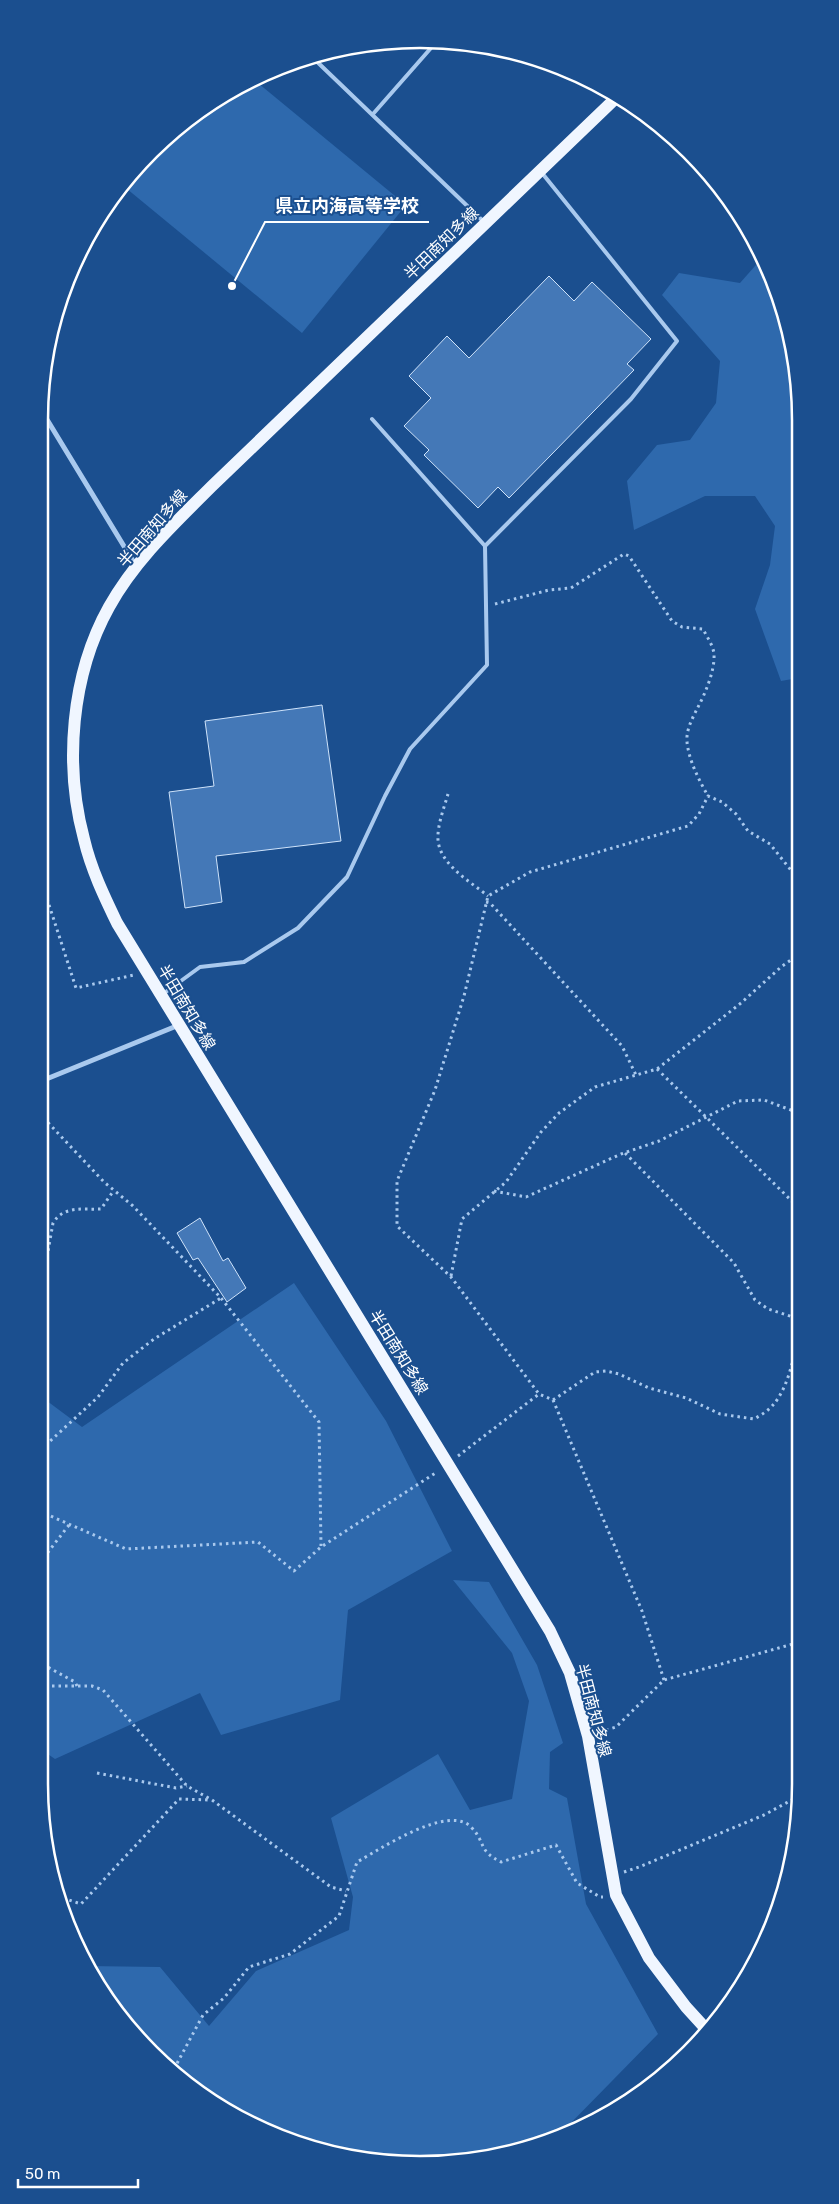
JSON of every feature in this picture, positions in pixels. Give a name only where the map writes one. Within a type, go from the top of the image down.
[{"type":"main road","name":"半田南知多線","points":[[613,101],[212,486],[167,530],[136,567],[109,607],[86,667],[77,707],[74,776],[75,796],[84,839],[96,877],[117,923],[550,1631],[570,1673],[588,1736],[616,1896],[650,1958],[686,2007],[703,2025]]},
{"type":"street","points":[[48,421],[136,567]]},
{"type":"street","points":[[48,1078],[178,1025]]},
{"type":"lane","points":[[373,114],[431,48]]},
{"type":"lane","points":[[317,62],[486,223]]},
{"type":"lane","points":[[485,546],[631,399],[676,341],[540,171]]},
{"type":"lane","points":[[161,995],[200,966],[244,962],[298,928],[347,877],[385,796],[410,749],[487,665],[485,546],[372,419]]},
{"type":"path","points":[[486,606],[549,590],[571,588],[624,554],[629,556],[672,620],[682,626],[703,629],[711,643],[714,655],[711,671],[703,698],[690,726],[687,742],[698,779],[708,796],[722,802],[736,814],[748,831],[770,844],[792,871]]},
{"type":"path","points":[[448,794],[438,840],[441,852],[448,863],[488,896]]},
{"type":"path","points":[[553,1400],[539,1394],[451,1277],[397,1226],[397,1181],[435,1090],[464,996],[488,896],[530,872],[688,826],[699,814],[708,796]]},
{"type":"path","points":[[48,901],[76,988],[147,972]]},
{"type":"path","points":[[486,902],[490,903],[622,1046],[636,1075]]},
{"type":"path","points":[[451,1277],[462,1219],[506,1182],[541,1132],[559,1113],[594,1088],[657,1069],[741,1003],[792,959]]},
{"type":"path","points":[[657,1069],[792,1201]]},
{"type":"path","points":[[494,1191],[526,1197],[625,1153],[659,1141],[705,1116],[738,1101],[750,1099],[764,1100],[792,1110]]},
{"type":"path","points":[[48,1123],[114,1190],[133,1206],[220,1298],[319,1422],[321,1547]]},
{"type":"path","points":[[625,1153],[734,1263],[755,1300],[768,1309],[792,1317]]},
{"type":"path","points":[[48,1255],[54,1223],[58,1214],[67,1210],[101,1209],[114,1190]]},
{"type":"path","points":[[48,1443],[98,1397],[123,1363],[154,1339],[220,1298]]},
{"type":"path","points":[[553,1400],[595,1372],[606,1371],[619,1374],[649,1388],[686,1398],[720,1414],[754,1419],[773,1406],[783,1391],[790,1372],[792,1359]]},
{"type":"path","points":[[48,1515],[126,1549],[258,1542],[294,1571],[321,1547],[448,1464],[539,1394]]},
{"type":"path","points":[[553,1400],[553,1404],[642,1611],[664,1680]]},
{"type":"path","points":[[48,1552],[69,1525]]},
{"type":"path","points":[[588,1736],[616,1727],[664,1680],[792,1644]]},
{"type":"path","points":[[48,1667],[75,1682],[77,1686]]},
{"type":"path","points":[[48,1686],[92,1686],[103,1690],[187,1786],[212,1800],[331,1887],[346,1891]]},
{"type":"path","points":[[97,1773],[176,1788],[187,1786]]},
{"type":"path","points":[[65,1899],[82,1904],[179,1798],[212,1800]]},
{"type":"path","points":[[611,1875],[639,1868],[755,1819],[791,1800]]},
{"type":"path","points":[[176,2066],[203,2015],[224,1998],[248,1967],[290,1954],[339,1916],[357,1862],[421,1826],[459,1820],[472,1827],[488,1856],[501,1862],[556,1845],[577,1883],[600,1898],[616,1896]]},
{"type":"shaded area","points":[[259,84],[406,205],[302,333],[127,189],[156,156],[193,124],[234,97]]},
{"type":"shaded area","points":[[757,264],[779,323],[791,395],[792,679],[781,681],[755,609],[770,565],[775,526],[755,496],[705,496],[634,530],[627,481],[657,445],[690,440],[716,403],[720,361],[662,295],[679,273],[740,283]]},
{"type":"shaded area","points":[[294,1283],[386,1421],[452,1551],[348,1610],[340,1700],[221,1735],[200,1693],[55,1759],[48,1754],[48,1402],[82,1427]]},
{"type":"shaded area","points":[[453,1580],[489,1582],[537,1665],[563,1743],[550,1752],[549,1789],[567,1798],[586,1904],[658,2034],[569,2125],[516,2144],[444,2156],[395,2156],[323,2144],[300,2137],[255,2118],[233,2107],[193,2080],[156,2048],[140,2030],[124,2011],[95,1966],[160,1967],[209,2026],[256,1971],[349,1930],[353,1897],[331,1818],[438,1754],[470,1810],[512,1799],[529,1701],[512,1653]]},
{"type":"building","points":[[549,276],[574,301],[592,282],[651,339],[627,364],[634,370],[509,498],[498,487],[478,508],[424,455],[429,450],[404,426],[431,398],[409,376],[447,336],[469,358]]},
{"type":"building","points":[[322,705],[341,841],[216,856],[222,902],[185,908],[169,792],[214,786],[205,721]]},
{"type":"building","points":[[200,1218],[223,1261],[228,1258],[246,1288],[227,1302],[198,1258],[193,1260],[177,1233]]},
{"type":"place","name":"県立内海高等学校","points":[[232,286]]}]
